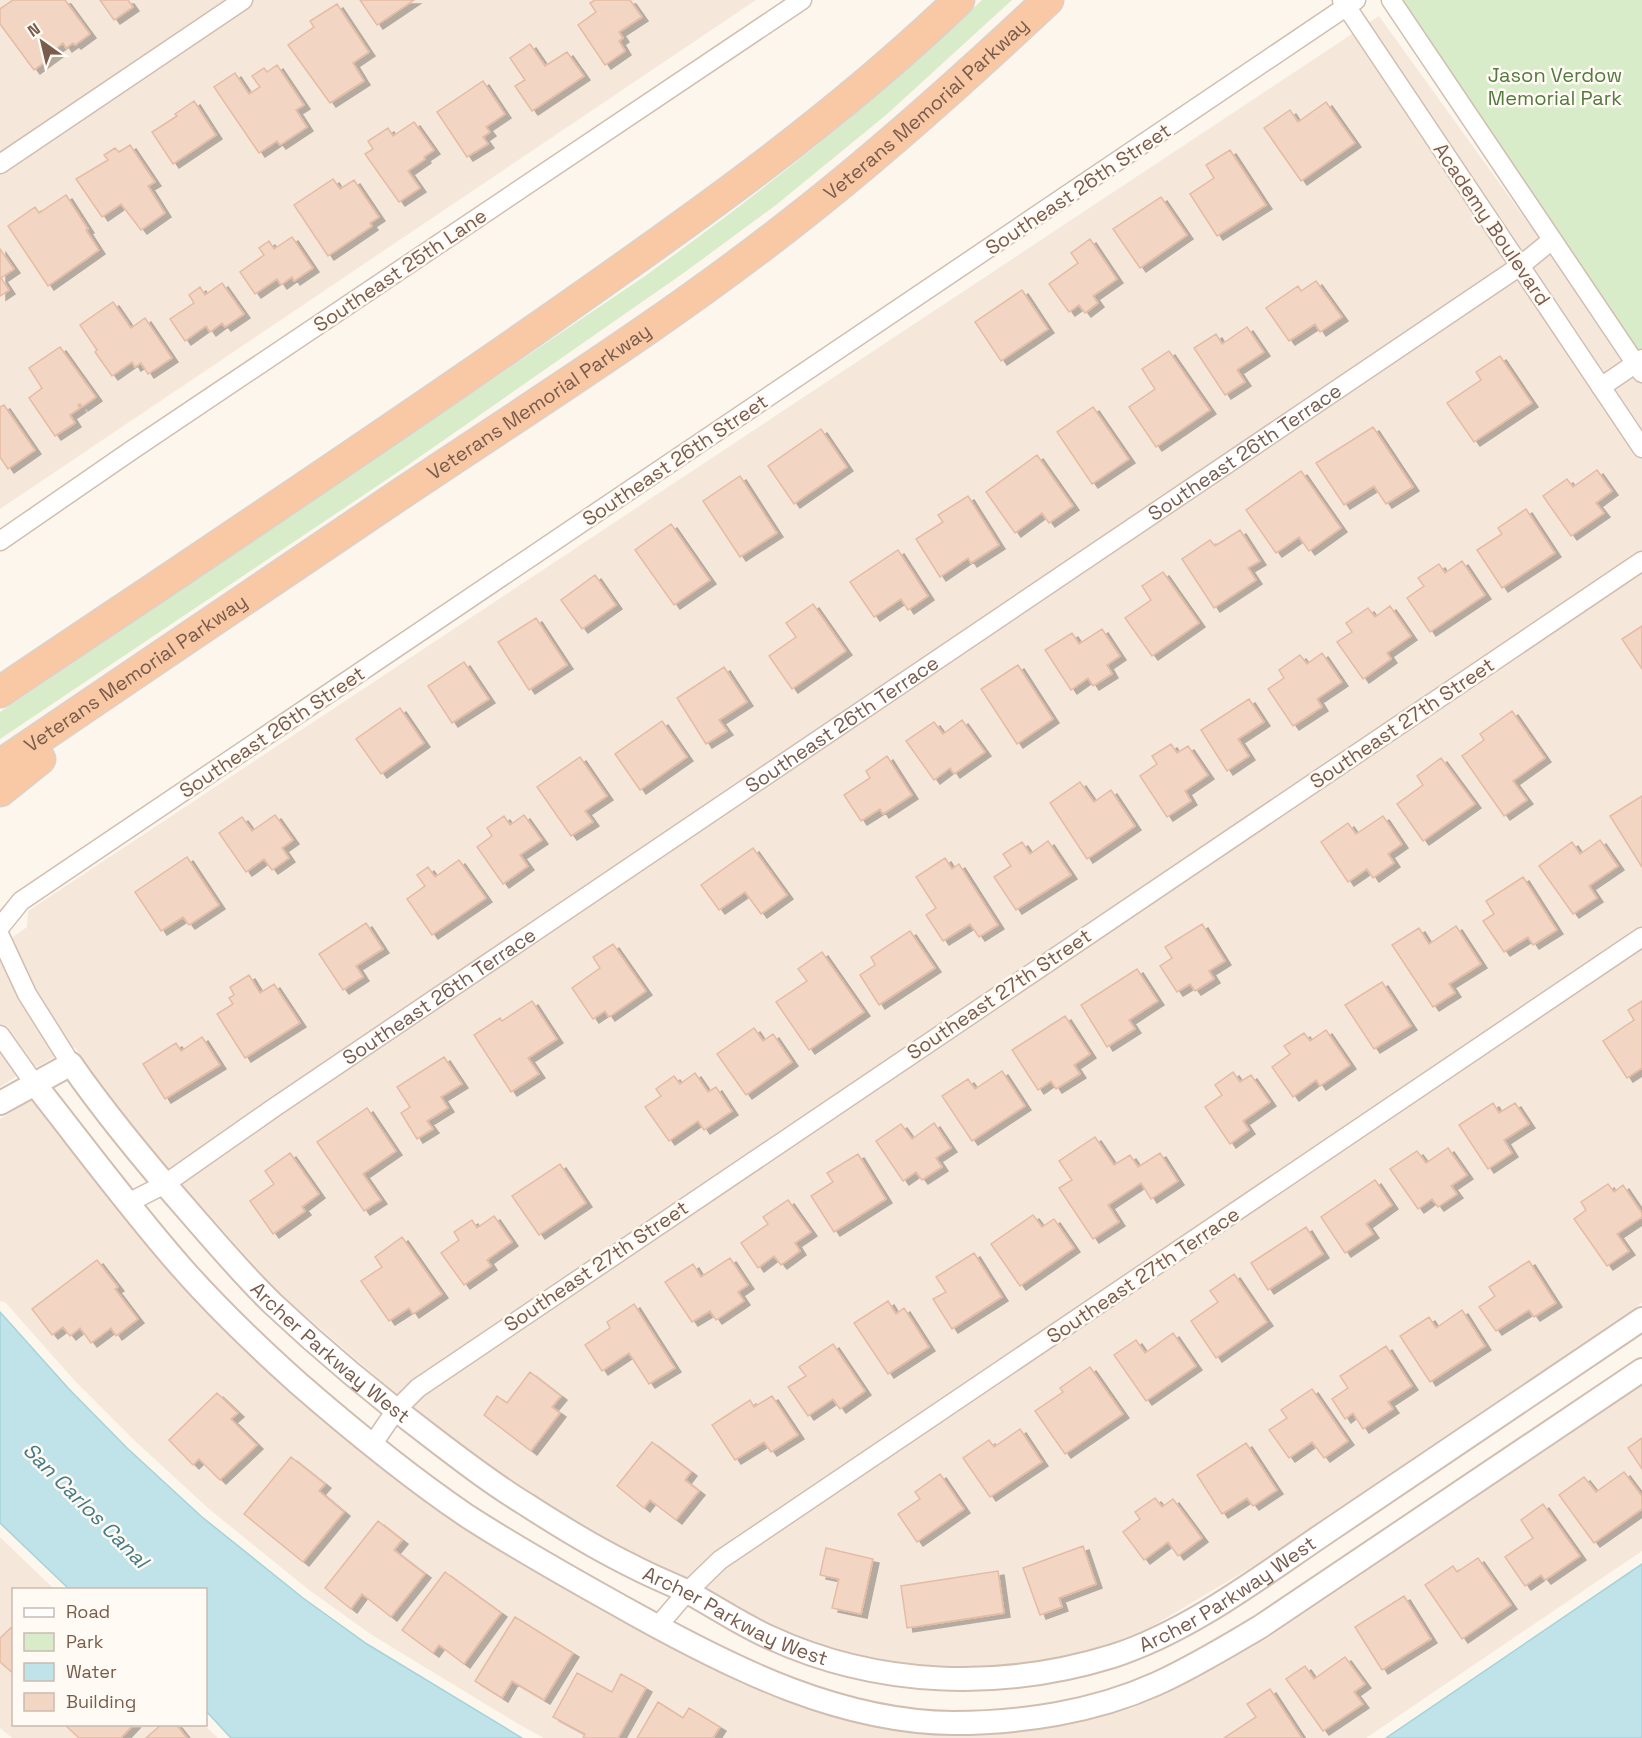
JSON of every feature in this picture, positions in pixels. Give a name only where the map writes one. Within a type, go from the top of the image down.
[{"type":"highway","points":[[0,692],[501,353],[673,233],[765,165],[848,98],[958,0]]},
{"type":"highway","name":"Veterans Memorial Parkway","points":[[0,765],[404,491],[569,383],[712,284],[851,176],[979,65],[1048,0]]},
{"type":"highway","points":[[0,791],[185,641]]},
{"type":"street","points":[[0,164],[243,0]]},
{"type":"street","name":"Southeast 25th Lane","points":[[0,541],[802,0]]},
{"type":"street","name":"Academy Boulevard","points":[[1391,0],[1552,240],[1640,365]]},
{"type":"street","name":"Academy Boulevard","points":[[1348,2],[1642,448]]},
{"type":"street","name":"Southeast 26th Street","points":[[0,927],[21,901],[1211,99],[1348,2]]},
{"type":"street","name":"Southeast 26th Terrace","points":[[128,1203],[165,1184],[275,1107],[1520,266],[1552,240]]},
{"type":"street","points":[[1601,387],[1640,365]]},
{"type":"street","name":"Southeast 27th Street","points":[[372,1445],[396,1410],[418,1388],[1642,561]]},
{"type":"street","name":"Archer Parkway West","points":[[0,936],[27,994],[92,1095],[165,1184],[270,1301],[311,1339],[396,1410],[524,1504],[630,1566],[687,1592],[730,1618],[773,1639],[817,1656],[863,1669],[910,1677],[958,1680],[1019,1676],[1080,1666],[1157,1639],[1252,1582],[1642,1319]]},
{"type":"street","name":"Southeast 27th Terrace","points":[[657,1627],[687,1592],[720,1560],[1642,937]]},
{"type":"street","name":"Archer Parkway West","points":[[0,1035],[34,1083],[184,1271],[257,1346],[334,1415],[408,1474],[466,1515],[559,1572],[657,1627],[747,1672],[802,1694],[860,1710],[953,1723],[1015,1720],[1074,1710],[1131,1694],[1158,1683],[1210,1657],[1260,1627],[1642,1370]]},
{"type":"street","points":[[0,1103],[70,1064]]},
{"type":"shaded area","points":[[0,0],[756,0],[0,509]]},
{"type":"shaded area","points":[[1379,16],[1534,231],[1627,369],[1642,373],[1642,1303],[1255,1565],[1151,1627],[1114,1642],[1037,1662],[957,1667],[910,1664],[865,1656],[820,1644],[735,1607],[692,1581],[635,1555],[530,1493],[478,1458],[403,1400],[278,1292],[174,1176],[102,1088],[75,1048],[72,1047],[37,1067],[34,1065],[0,1087],[0,946],[27,927],[28,911]]},
{"type":"shaded area","points":[[32,1099],[131,1226],[176,1279],[249,1355],[327,1424],[401,1484],[460,1525],[554,1583],[653,1638],[742,1684],[798,1706],[857,1723],[890,1729],[955,1735],[1016,1732],[1077,1722],[1135,1707],[1164,1695],[1268,1638],[1642,1385],[1642,1551],[1366,1738],[544,1738],[372,1635],[309,1590],[209,1509],[134,1440],[75,1381],[5,1302],[0,1301],[0,1119]]},
{"type":"shaded area","points":[[0,1537],[53,1588],[12,1588],[12,1726],[205,1726],[218,1738],[12,1738],[0,1728]]},
{"type":"green space","points":[[982,0],[1012,0],[886,115],[776,205],[685,272],[395,474],[0,739],[0,712],[645,276],[818,144],[902,74]]},
{"type":"green space","name":"Jason Verdow Memorial Park","points":[[1391,0],[1642,0],[1642,359]]},
{"type":"water","name":"San Carlos Canal","points":[[0,1312],[68,1388],[127,1448],[202,1517],[303,1598],[367,1644],[522,1738],[231,1738],[207,1712],[207,1588],[68,1588],[0,1523]]},
{"type":"water","points":[[1642,1564],[1642,1738],[1386,1738]]},
{"type":"building","points":[[13,0],[65,0],[90,34],[75,45],[73,43],[66,48],[63,43],[54,50],[57,53],[34,70],[0,24],[0,9]]},
{"type":"building","points":[[100,0],[128,0],[133,7],[114,20]]},
{"type":"building","points":[[360,0],[414,0],[377,25]]},
{"type":"building","points":[[595,0],[630,0],[642,17],[619,32],[623,38],[619,41],[625,51],[605,65],[578,25],[596,12],[590,3]]},
{"type":"building","points":[[337,4],[369,52],[353,63],[364,81],[330,103],[288,45],[314,27],[310,21]]},
{"type":"building","points":[[530,44],[545,66],[567,52],[584,76],[532,111],[515,86],[525,80],[510,58]]},
{"type":"building","points":[[277,65],[304,105],[296,110],[307,127],[280,145],[277,141],[259,153],[214,87],[235,73],[249,94],[260,87],[252,76],[264,68],[267,72]]},
{"type":"building","points":[[483,81],[505,114],[486,127],[490,132],[483,137],[488,144],[467,157],[437,112]]},
{"type":"building","points":[[194,101],[216,135],[173,164],[152,132],[177,116],[175,114]]},
{"type":"building","points":[[1326,102],[1355,143],[1301,181],[1264,128],[1290,110],[1298,122]]},
{"type":"building","points":[[414,122],[434,150],[408,171],[420,188],[399,202],[365,154],[373,149],[368,141],[388,128],[393,136]]},
{"type":"building","points":[[130,145],[155,182],[148,186],[165,213],[141,230],[121,204],[102,217],[76,179],[108,160],[104,155],[115,148],[119,152]]},
{"type":"building","points":[[1230,150],[1266,205],[1217,236],[1190,194],[1214,178],[1206,165]]},
{"type":"building","points":[[333,179],[340,189],[354,180],[379,217],[370,223],[372,226],[328,256],[294,205]]},
{"type":"building","points":[[66,195],[99,250],[48,286],[8,226],[35,207],[39,213]]},
{"type":"building","points":[[1161,197],[1187,235],[1140,268],[1113,229]]},
{"type":"building","points":[[292,237],[313,268],[294,281],[292,277],[281,285],[277,279],[255,294],[240,272],[264,255],[259,248],[269,241],[274,249]]},
{"type":"building","points":[[1090,239],[1117,279],[1093,296],[1098,303],[1085,313],[1079,305],[1069,312],[1049,284],[1078,263],[1071,253]]},
{"type":"building","points":[[0,249],[14,269],[1,278],[9,290],[0,296]]},
{"type":"building","points":[[1316,281],[1342,317],[1320,332],[1315,324],[1289,341],[1266,308],[1298,286],[1301,291]]},
{"type":"building","points":[[222,283],[244,314],[225,327],[222,323],[210,332],[206,326],[185,341],[170,319],[194,303],[189,295],[200,287],[205,295]]},
{"type":"building","points":[[1022,290],[1048,329],[1001,361],[975,322]]},
{"type":"building","points":[[113,302],[131,328],[145,318],[172,358],[148,374],[141,363],[135,367],[132,362],[112,376],[80,325]]},
{"type":"building","points":[[1247,327],[1264,352],[1237,370],[1245,382],[1225,395],[1194,348],[1216,334],[1222,344]]},
{"type":"building","points":[[60,347],[96,397],[82,407],[78,405],[80,408],[70,415],[75,423],[55,436],[29,398],[42,388],[29,368]]},
{"type":"building","points":[[1169,351],[1210,410],[1156,447],[1129,407],[1155,389],[1142,369]]},
{"type":"building","points":[[1500,356],[1532,403],[1474,442],[1447,403],[1481,380],[1476,372]]},
{"type":"building","points":[[4,405],[35,450],[8,469],[0,457],[0,407]]},
{"type":"building","points":[[1093,407],[1129,459],[1092,484],[1057,432]]},
{"type":"building","points":[[1373,427],[1413,487],[1386,504],[1374,486],[1344,505],[1316,463]]},
{"type":"building","points":[[821,429],[847,467],[794,504],[768,466]]},
{"type":"building","points":[[1037,455],[1073,506],[1049,523],[1042,513],[1015,533],[986,492]]},
{"type":"building","points":[[1597,470],[1612,491],[1596,503],[1604,513],[1571,536],[1543,496],[1567,479],[1573,487]]},
{"type":"building","points":[[1301,471],[1341,528],[1309,551],[1299,537],[1276,553],[1246,510]]},
{"type":"building","points":[[740,476],[777,533],[740,557],[703,501]]},
{"type":"building","points":[[968,496],[999,545],[971,563],[968,558],[940,577],[916,539],[943,522],[938,515]]},
{"type":"building","points":[[1526,509],[1555,553],[1502,588],[1477,550],[1502,534],[1498,528]]},
{"type":"building","points":[[671,524],[710,580],[674,605],[635,550]]},
{"type":"building","points":[[1240,530],[1260,561],[1248,568],[1256,580],[1214,608],[1182,559],[1210,540],[1215,546]]},
{"type":"building","points":[[898,550],[928,596],[908,610],[901,599],[874,617],[850,582]]},
{"type":"building","points":[[1462,561],[1485,595],[1430,632],[1407,598],[1424,586],[1418,578],[1439,564],[1445,573]]},
{"type":"building","points":[[1163,572],[1199,623],[1152,656],[1125,618],[1151,600],[1142,586]]},
{"type":"building","points":[[595,575],[616,605],[582,629],[561,600]]},
{"type":"building","points":[[813,604],[846,651],[792,689],[769,656],[796,637],[786,623]]},
{"type":"building","points":[[1390,606],[1411,636],[1387,653],[1391,659],[1363,679],[1337,642],[1352,632],[1346,623],[1368,608],[1375,617]]},
{"type":"building","points":[[536,618],[567,665],[529,690],[498,642]]},
{"type":"building","points":[[1642,626],[1642,669],[1622,639]]},
{"type":"building","points":[[1102,629],[1120,656],[1107,665],[1112,674],[1093,686],[1088,678],[1071,690],[1045,650],[1072,633],[1079,644]]},
{"type":"building","points":[[1322,653],[1342,682],[1317,699],[1322,707],[1293,726],[1268,689],[1284,678],[1279,670],[1300,655],[1307,664]]},
{"type":"building","points":[[464,662],[489,699],[452,723],[428,686]]},
{"type":"building","points":[[1018,665],[1053,719],[1017,744],[981,689]]},
{"type":"building","points":[[724,667],[747,702],[719,720],[727,731],[706,744],[677,698]]},
{"type":"building","points":[[1249,699],[1264,722],[1238,739],[1249,756],[1227,771],[1201,730]]},
{"type":"building","points":[[400,708],[424,743],[381,774],[356,739]]},
{"type":"building","points":[[1512,711],[1545,758],[1513,781],[1527,800],[1504,816],[1462,756],[1484,740],[1480,734]]},
{"type":"building","points":[[962,720],[985,752],[954,774],[950,768],[934,780],[906,741],[934,722],[943,734]]},
{"type":"building","points":[[662,721],[687,757],[640,790],[615,754]]},
{"type":"building","points":[[1171,744],[1177,753],[1188,746],[1208,775],[1185,791],[1191,801],[1167,817],[1140,776],[1157,764],[1152,756]]},
{"type":"building","points":[[887,756],[912,795],[883,814],[880,809],[861,821],[844,795],[870,778],[866,771]]},
{"type":"building","points":[[580,757],[607,796],[585,811],[593,822],[571,836],[537,787]]},
{"type":"building","points":[[1441,758],[1475,804],[1423,841],[1397,804],[1423,785],[1417,776]]},
{"type":"building","points":[[1080,782],[1094,802],[1111,790],[1135,826],[1087,859],[1050,803]]},
{"type":"building","points":[[1642,796],[1642,867],[1610,816]]},
{"type":"building","points":[[275,815],[293,840],[282,848],[289,858],[272,870],[264,859],[246,872],[219,833],[242,817],[252,831]]},
{"type":"building","points":[[524,815],[542,840],[520,855],[528,866],[503,884],[477,847],[492,836],[487,828],[504,816],[510,825]]},
{"type":"building","points":[[1383,816],[1402,844],[1388,854],[1394,863],[1373,878],[1367,869],[1348,882],[1321,842],[1348,823],[1356,834]]},
{"type":"building","points":[[1600,840],[1618,866],[1589,886],[1597,898],[1573,914],[1539,866],[1572,842],[1580,854]]},
{"type":"building","points":[[1048,841],[1071,875],[1016,910],[994,877],[1011,866],[1003,854],[1022,842],[1030,854]]},
{"type":"building","points":[[753,848],[787,895],[761,914],[745,892],[719,910],[701,885]]},
{"type":"building","points":[[187,857],[219,905],[189,925],[183,917],[161,931],[135,892]]},
{"type":"building","points":[[945,858],[952,869],[959,864],[998,925],[979,937],[970,924],[943,941],[926,915],[936,908],[916,877]]},
{"type":"building","points":[[459,860],[486,898],[432,935],[407,899],[425,886],[417,875],[428,867],[435,877]]},
{"type":"building","points":[[1523,877],[1557,930],[1533,945],[1528,937],[1504,952],[1483,921],[1494,914],[1486,901]]},
{"type":"building","points":[[366,923],[383,949],[356,966],[363,977],[343,990],[319,954]]},
{"type":"building","points":[[1202,924],[1225,961],[1209,971],[1214,979],[1195,991],[1190,984],[1177,992],[1160,966],[1172,958],[1165,947]]},
{"type":"building","points":[[1456,926],[1481,964],[1449,984],[1455,993],[1433,1007],[1392,945],[1419,928],[1429,944]]},
{"type":"building","points":[[910,931],[935,968],[879,1005],[860,975],[875,965],[871,957]]},
{"type":"building","points":[[613,944],[646,991],[609,1017],[605,1011],[593,1019],[572,988],[600,968],[593,957]]},
{"type":"building","points":[[822,952],[864,1012],[809,1050],[776,1002],[807,981],[798,969]]},
{"type":"building","points":[[1137,969],[1158,1001],[1129,1020],[1135,1029],[1107,1047],[1081,1005]]},
{"type":"building","points":[[249,975],[260,993],[274,984],[300,1023],[245,1058],[217,1014],[233,1004],[229,998],[234,995],[230,987]]},
{"type":"building","points":[[1382,982],[1411,1026],[1374,1049],[1345,1005]]},
{"type":"building","points":[[532,1001],[557,1039],[528,1058],[539,1074],[511,1092],[474,1035],[500,1018],[502,1021]]},
{"type":"building","points":[[1642,1001],[1642,1068],[1627,1078],[1603,1041],[1634,1020],[1628,1010]]},
{"type":"building","points":[[1065,1016],[1090,1054],[1074,1065],[1080,1074],[1056,1089],[1051,1081],[1038,1090],[1012,1050]]},
{"type":"building","points":[[754,1028],[763,1041],[773,1034],[792,1062],[746,1095],[717,1054]]},
{"type":"building","points":[[1326,1030],[1350,1065],[1320,1086],[1316,1080],[1293,1097],[1272,1067],[1290,1054],[1284,1046],[1304,1033],[1310,1041]]},
{"type":"building","points":[[202,1037],[220,1065],[165,1099],[143,1064],[176,1043],[181,1051]]},
{"type":"building","points":[[444,1057],[462,1084],[441,1097],[448,1108],[427,1121],[433,1129],[417,1139],[401,1113],[410,1107],[397,1087]]},
{"type":"building","points":[[1002,1071],[1025,1106],[972,1141],[942,1096],[968,1079],[975,1089]]},
{"type":"building","points":[[1233,1072],[1240,1082],[1251,1075],[1270,1102],[1243,1121],[1249,1130],[1230,1144],[1205,1107],[1222,1095],[1215,1085]]},
{"type":"building","points":[[695,1073],[708,1092],[716,1087],[732,1111],[704,1130],[698,1121],[669,1141],[645,1107],[661,1096],[656,1089],[674,1076],[680,1084]]},
{"type":"building","points":[[1493,1103],[1499,1113],[1515,1103],[1529,1124],[1504,1140],[1512,1153],[1488,1169],[1459,1125]]},
{"type":"building","points":[[367,1108],[396,1151],[363,1174],[381,1200],[364,1211],[317,1142]]},
{"type":"building","points":[[934,1123],[951,1148],[936,1158],[942,1167],[922,1180],[916,1172],[903,1181],[876,1141],[901,1124],[912,1139]]},
{"type":"building","points":[[1095,1137],[1114,1165],[1130,1155],[1138,1167],[1160,1153],[1178,1181],[1151,1199],[1141,1183],[1108,1205],[1119,1222],[1093,1239],[1059,1188],[1072,1180],[1059,1161]]},
{"type":"building","points":[[1448,1148],[1467,1175],[1451,1186],[1457,1194],[1438,1207],[1432,1199],[1418,1209],[1390,1169],[1417,1151],[1426,1163]]},
{"type":"building","points":[[290,1153],[319,1194],[302,1207],[305,1211],[273,1234],[250,1201],[274,1184],[265,1171]]},
{"type":"building","points":[[858,1154],[886,1199],[834,1232],[811,1196],[833,1182],[827,1173]]},
{"type":"building","points":[[560,1164],[586,1203],[539,1235],[512,1196]]},
{"type":"building","points":[[1375,1180],[1392,1205],[1366,1224],[1373,1234],[1345,1253],[1321,1217]]},
{"type":"building","points":[[1608,1184],[1614,1192],[1623,1185],[1642,1213],[1642,1217],[1617,1234],[1629,1251],[1607,1266],[1574,1219],[1586,1210],[1581,1202]]},
{"type":"building","points":[[788,1200],[811,1232],[795,1243],[800,1251],[781,1265],[774,1256],[758,1268],[741,1243],[768,1224],[763,1217]]},
{"type":"building","points":[[1033,1215],[1042,1227],[1054,1219],[1074,1248],[1020,1286],[991,1244]]},
{"type":"building","points":[[494,1216],[512,1242],[487,1260],[491,1266],[464,1285],[441,1253],[459,1240],[454,1232],[472,1220],[477,1228]]},
{"type":"building","points":[[1306,1227],[1323,1254],[1268,1290],[1251,1263]]},
{"type":"building","points":[[402,1237],[442,1294],[413,1314],[409,1308],[389,1321],[361,1281],[382,1267],[375,1257]]},
{"type":"building","points":[[974,1253],[1002,1297],[952,1329],[933,1299],[946,1292],[936,1277]]},
{"type":"building","points":[[730,1258],[748,1285],[738,1292],[744,1301],[716,1320],[710,1311],[692,1322],[665,1282],[693,1264],[701,1277]]},
{"type":"building","points":[[97,1260],[118,1287],[115,1289],[138,1319],[116,1336],[111,1328],[91,1343],[80,1328],[70,1336],[63,1327],[52,1335],[32,1309]]},
{"type":"building","points":[[1529,1261],[1556,1303],[1534,1317],[1529,1310],[1496,1331],[1479,1307],[1495,1296],[1489,1287]]},
{"type":"building","points":[[1234,1274],[1267,1322],[1216,1358],[1191,1321],[1218,1302],[1210,1291]]},
{"type":"building","points":[[888,1301],[896,1314],[904,1308],[929,1347],[888,1374],[854,1323]]},
{"type":"building","points":[[634,1304],[675,1368],[649,1384],[629,1353],[602,1371],[585,1345],[610,1328],[607,1322]]},
{"type":"building","points":[[1462,1310],[1485,1346],[1430,1382],[1400,1336],[1429,1317],[1436,1328]]},
{"type":"building","points":[[1173,1333],[1196,1366],[1146,1401],[1114,1355],[1136,1340],[1145,1353]]},
{"type":"building","points":[[833,1344],[865,1391],[840,1409],[833,1399],[808,1416],[788,1387],[806,1376],[799,1367]]},
{"type":"building","points":[[1386,1346],[1412,1386],[1388,1402],[1393,1409],[1363,1429],[1353,1413],[1345,1419],[1332,1399],[1348,1388],[1340,1376]]},
{"type":"building","points":[[1090,1367],[1123,1414],[1065,1454],[1035,1411],[1063,1392],[1060,1388]]},
{"type":"building","points":[[530,1372],[561,1396],[552,1407],[560,1413],[531,1451],[484,1415],[497,1396],[507,1403]]},
{"type":"building","points":[[1312,1389],[1348,1441],[1324,1458],[1312,1442],[1289,1458],[1269,1430],[1287,1418],[1281,1410]]},
{"type":"building","points":[[217,1393],[238,1413],[231,1419],[257,1445],[220,1480],[199,1459],[193,1465],[169,1440]]},
{"type":"building","points":[[772,1396],[798,1435],[771,1452],[764,1442],[735,1460],[712,1425],[750,1400],[754,1407]]},
{"type":"building","points":[[1020,1429],[1042,1462],[990,1497],[963,1458],[989,1440],[994,1447]]},
{"type":"building","points":[[1642,1438],[1642,1469],[1628,1448]]},
{"type":"building","points":[[652,1442],[691,1472],[685,1480],[699,1491],[676,1520],[650,1500],[644,1508],[617,1486]]},
{"type":"building","points":[[1246,1443],[1277,1490],[1253,1506],[1247,1498],[1222,1514],[1197,1475]]},
{"type":"building","points":[[291,1457],[325,1484],[319,1491],[344,1512],[303,1562],[244,1514]]},
{"type":"building","points":[[1624,1472],[1642,1496],[1642,1509],[1594,1543],[1559,1495],[1584,1477],[1596,1492]]},
{"type":"building","points":[[940,1474],[964,1509],[917,1542],[898,1514],[920,1499],[915,1492]]},
{"type":"building","points":[[1155,1498],[1162,1507],[1173,1499],[1202,1538],[1178,1556],[1168,1542],[1144,1560],[1123,1532],[1140,1519],[1135,1512]]},
{"type":"building","points":[[1543,1504],[1580,1556],[1545,1580],[1541,1575],[1525,1586],[1505,1557],[1533,1538],[1521,1520]]},
{"type":"building","points":[[378,1521],[402,1540],[394,1550],[425,1574],[391,1617],[362,1594],[351,1609],[325,1588]]},
{"type":"building","points":[[1083,1546],[1096,1584],[1059,1598],[1062,1607],[1040,1615],[1023,1568]]},
{"type":"building","points":[[826,1548],[873,1559],[861,1614],[832,1608],[839,1579],[820,1575]]},
{"type":"building","points":[[1478,1558],[1511,1605],[1462,1639],[1425,1585],[1453,1566],[1457,1572]]},
{"type":"building","points":[[998,1571],[1004,1613],[907,1628],[901,1586]]},
{"type":"building","points":[[445,1572],[501,1613],[464,1664],[439,1645],[433,1653],[402,1630]]},
{"type":"building","points":[[1404,1596],[1431,1639],[1382,1670],[1355,1627]]},
{"type":"building","points":[[515,1617],[573,1653],[544,1700],[512,1681],[502,1698],[475,1681]]},
{"type":"building","points":[[12,1627],[12,1672],[0,1662],[0,1638]]},
{"type":"building","points":[[1345,1657],[1365,1684],[1354,1692],[1363,1704],[1323,1731],[1286,1679],[1305,1666],[1314,1679]]},
{"type":"building","points":[[577,1673],[612,1692],[621,1674],[646,1688],[618,1738],[583,1738],[585,1734],[553,1717]]},
{"type":"building","points":[[1270,1689],[1302,1738],[1224,1738],[1256,1717],[1247,1704]]},
{"type":"building","points":[[658,1702],[683,1718],[689,1708],[720,1727],[713,1738],[637,1738]]},
{"type":"building","points":[[66,1726],[132,1726],[121,1738],[79,1738]]},
{"type":"building","points":[[160,1726],[178,1726],[187,1738],[146,1738]]}]
